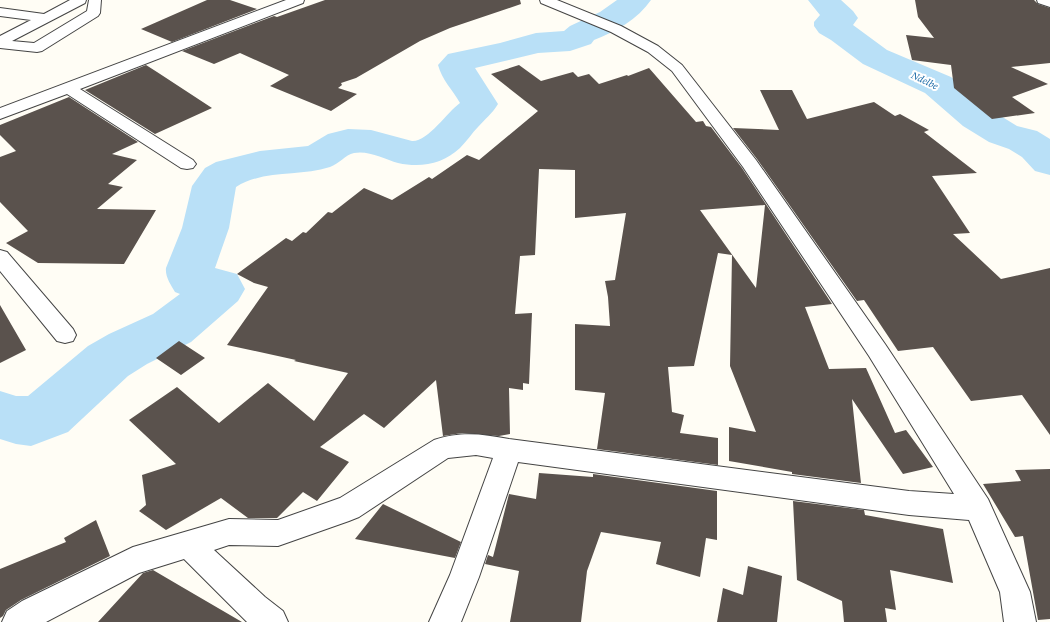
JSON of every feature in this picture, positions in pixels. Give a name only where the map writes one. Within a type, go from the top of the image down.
[{"type":"street","points":[[0,43],[80,0]]},
{"type":"street","points":[[0,43],[37,48],[93,13],[95,0]]},
{"type":"street","points":[[0,114],[298,0]]},
{"type":"street","points":[[546,0],[592,18],[653,49],[677,68],[682,74],[750,164],[877,350],[978,508],[1015,592],[1020,622]]},
{"type":"street","points":[[1043,0],[1050,3]]},
{"type":"street","points":[[0,12],[46,18]]},
{"type":"street","points":[[68,88],[187,164]]},
{"type":"street","points":[[0,257],[65,335]]},
{"type":"street","points":[[18,622],[33,612],[133,561],[229,532],[278,533],[349,508],[442,448],[476,444],[509,450],[640,466],[909,503],[978,508]]},
{"type":"street","points":[[445,622],[464,577],[509,450]]},
{"type":"street","points":[[188,544],[254,608],[272,622]]},
{"type":"building","points":[[207,0],[230,0],[257,9],[172,42],[141,29]]},
{"type":"building","points":[[325,0],[520,0],[521,4],[450,28],[420,41],[356,78],[341,83],[342,85],[338,88],[357,94],[331,111],[270,86],[289,75],[240,53],[214,64],[182,51],[274,16],[277,17]]},
{"type":"building","points":[[915,0],[1034,0],[1038,4],[1050,8],[1050,63],[1011,67],[1048,84],[1012,97],[1035,113],[992,119],[954,88],[951,65],[912,60],[906,35],[934,38],[918,17]]},
{"type":"building","points":[[146,65],[212,108],[155,134],[85,90]]},
{"type":"building","points":[[519,65],[541,81],[573,72],[578,77],[589,74],[599,84],[627,75],[628,76],[649,68],[696,122],[703,121],[706,126],[711,127],[742,168],[832,304],[805,307],[829,369],[866,368],[895,433],[906,430],[933,467],[903,474],[852,399],[861,483],[792,474],[792,472],[729,461],[729,427],[756,432],[730,366],[732,255],[718,253],[694,366],[668,367],[672,412],[684,415],[680,433],[718,438],[718,465],[597,449],[605,393],[575,390],[575,324],[610,326],[608,297],[605,281],[615,280],[626,213],[575,218],[575,170],[539,169],[535,255],[520,256],[515,314],[532,313],[529,384],[523,383],[523,390],[509,388],[510,434],[499,436],[462,433],[443,436],[436,380],[384,428],[364,414],[320,447],[349,462],[317,501],[303,492],[277,518],[248,518],[221,498],[166,530],[139,511],[146,505],[142,475],[176,464],[129,420],[177,387],[219,423],[268,383],[314,421],[348,373],[227,345],[268,287],[254,283],[237,274],[286,238],[292,241],[303,232],[306,233],[328,212],[332,213],[364,188],[392,200],[429,177],[432,179],[467,155],[479,160],[538,111],[491,74]],"holes":[[[765,205],[756,288],[700,210]]]},
{"type":"building","points":[[760,90],[792,90],[807,119],[874,102],[895,116],[900,114],[929,130],[924,132],[977,173],[932,176],[970,233],[953,234],[1001,279],[1050,268],[1050,435],[1022,395],[971,401],[933,347],[898,351],[864,300],[857,301],[757,159],[733,128],[779,130]]},
{"type":"building","points":[[69,97],[138,142],[112,154],[137,160],[108,184],[123,187],[97,209],[156,210],[124,264],[38,263],[6,243],[28,231],[0,202],[0,157],[16,151],[0,135],[0,125]]},
{"type":"building","points":[[0,305],[26,350],[0,363]]},
{"type":"building","points":[[179,341],[205,358],[181,375],[156,358]]},
{"type":"building","points":[[1050,469],[1050,619],[1038,620],[1023,536],[1015,537],[983,484],[1021,481],[1015,470]]},
{"type":"building","points":[[539,473],[593,477],[593,474],[717,491],[717,540],[706,538],[700,577],[656,564],[661,542],[601,532],[587,571],[581,622],[510,622],[519,571],[485,564],[488,555],[493,557],[509,494],[536,499]]},
{"type":"building","points":[[793,501],[864,510],[865,515],[943,529],[953,583],[890,570],[896,610],[885,608],[887,622],[844,622],[842,601],[797,580]]},
{"type":"building","points":[[383,504],[461,542],[455,558],[355,539]]},
{"type":"building","points":[[96,520],[110,556],[21,600],[6,610],[0,618],[0,569],[66,542],[64,538]]},
{"type":"building","points":[[748,566],[782,576],[777,622],[717,622],[723,588],[743,595]]},
{"type":"building","points":[[153,570],[242,622],[98,622],[143,573]]},
{"type":"waterway","points":[[0,415],[16,420],[31,421],[47,415],[108,361],[128,349],[172,328],[220,289],[219,286],[193,280],[190,268],[206,228],[214,186],[221,177],[231,171],[260,163],[317,158],[338,145],[353,141],[371,142],[410,153],[421,154],[432,150],[446,139],[479,104],[467,83],[459,76],[456,65],[460,61],[505,52],[536,43],[570,41],[579,37],[582,33],[598,27],[611,19],[636,0]]},
{"type":"waterway","name":"Ndelbe","points":[[823,0],[842,18],[830,22],[830,26],[843,33],[875,57],[938,85],[977,118],[1003,134],[1023,140],[1036,148],[1050,162]]}]
